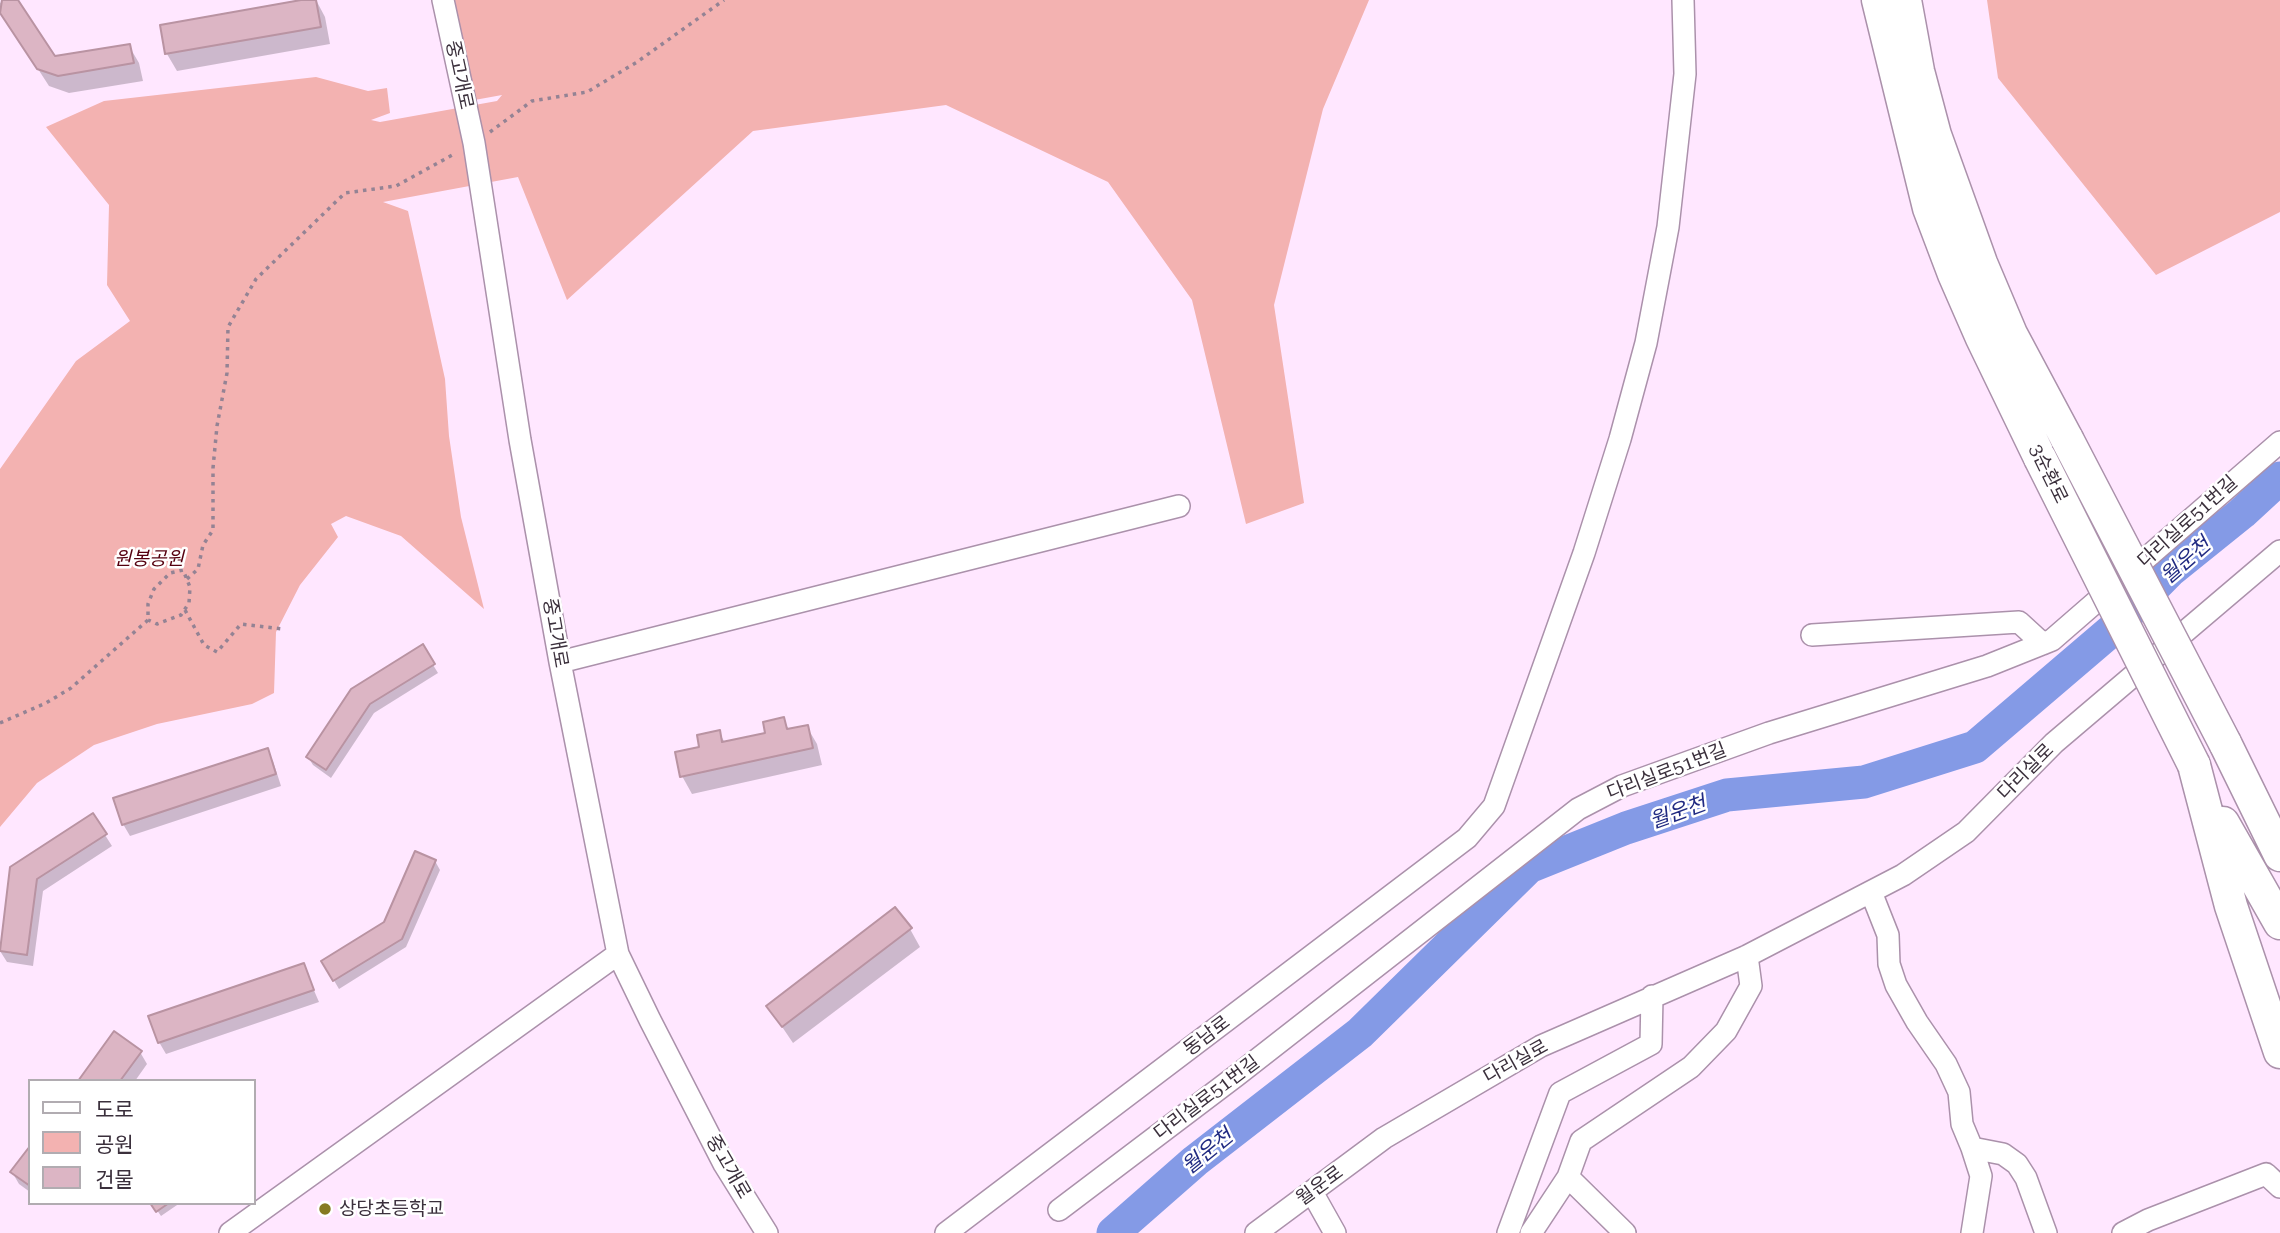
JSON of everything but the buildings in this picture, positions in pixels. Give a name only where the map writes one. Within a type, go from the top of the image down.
[{"type":"highway","name":"3순환로","points":[[1878,0],[1929,208],[1954,274],[2040,458],[2235,848],[2280,923]]},
{"type":"highway","name":"3순환로","points":[[1905,0],[1918,71],[1935,135],[2011,334],[2225,743],[2280,855]]},
{"type":"highway","points":[[2225,743],[2280,834]]},
{"type":"highway","points":[[2194,765],[2231,906],[2280,1052]]},
{"type":"street","name":"중고개로","points":[[443,0],[474,144],[514,399],[560,662],[618,954],[724,1164],[767,1233]]},
{"type":"street","name":"동남로","points":[[946,1233],[1467,838],[1494,806],[1584,553],[1620,439],[1646,343],[1668,227],[1685,74],[1683,0]]},
{"type":"street","name":"다리실로51번길","points":[[1059,1210],[1237,1076],[1578,809],[1622,786],[1769,733],[1987,666],[2052,640],[2280,442]]},
{"type":"street","points":[[560,662],[1179,506]]},
{"type":"street","name":"다리실로","points":[[1384,1139],[1541,1046],[1747,956],[1903,875],[1966,832],[2054,743],[2280,551]]},
{"type":"street","points":[[1812,635],[2019,622],[2043,644]]},
{"type":"street","points":[[1871,892],[1888,935],[1889,964],[1896,985],[1946,1064],[1959,1092],[1962,1124],[1981,1176],[1972,1233]]},
{"type":"street","points":[[230,1233],[618,954]]},
{"type":"street","points":[[1531,1233],[1568,1177],[1581,1141],[1691,1067],[1726,1031],[1751,986],[1747,956]]},
{"type":"street","points":[[1508,1233],[1560,1093],[1651,1044],[1653,996]]},
{"type":"street","name":"월운로","points":[[1256,1233],[1384,1139]]},
{"type":"street","points":[[1972,1147],[2003,1154],[2017,1164],[2026,1178],[2046,1233]]},
{"type":"street","points":[[2123,1233],[2173,1209],[2266,1174],[2280,1186]]},
{"type":"street","points":[[1568,1177],[1625,1233]]},
{"type":"street","points":[[1312,1192],[1335,1233]]},
{"type":"path","points":[[187,579],[198,569],[203,545],[213,530],[213,468],[217,426],[227,373],[228,327],[256,279],[345,193],[396,186],[474,144],[532,101],[587,92],[638,62],[724,0]]},
{"type":"path","points":[[0,723],[46,703],[71,688],[149,620],[149,604],[154,589],[170,573],[183,570],[190,587],[189,603],[185,610],[181,615],[157,624],[149,620]]},
{"type":"path","points":[[185,610],[204,645],[217,652],[241,624],[283,629]]},
{"type":"green space","name":"원봉공원","points":[[455,0],[1369,0],[1323,109],[1274,305],[1304,503],[1246,524],[1192,300],[1108,182],[946,105],[753,131],[567,300],[518,177],[383,202],[408,211],[445,379],[449,436],[461,517],[484,609],[401,536],[346,516],[331,524],[338,537],[300,585],[276,632],[274,693],[252,704],[157,724],[94,745],[37,783],[0,827],[0,469],[76,361],[130,321],[107,285],[109,205],[46,127],[104,101],[316,77],[368,91],[387,88],[390,113],[371,120],[380,122],[497,101],[502,95],[469,101]]},
{"type":"green space","points":[[1987,0],[2280,0],[2280,212],[2156,275],[1998,78]]},
{"type":"waterway","name":"월운천","points":[[1113,1233],[1195,1161],[1360,1033],[1529,867],[1626,828],[1727,795],[1864,782],[1975,747],[2112,630],[2170,571],[2242,513],[2280,478]]},
{"type":"place","name":"상당초등학교","points":[[325,1209]]}]
